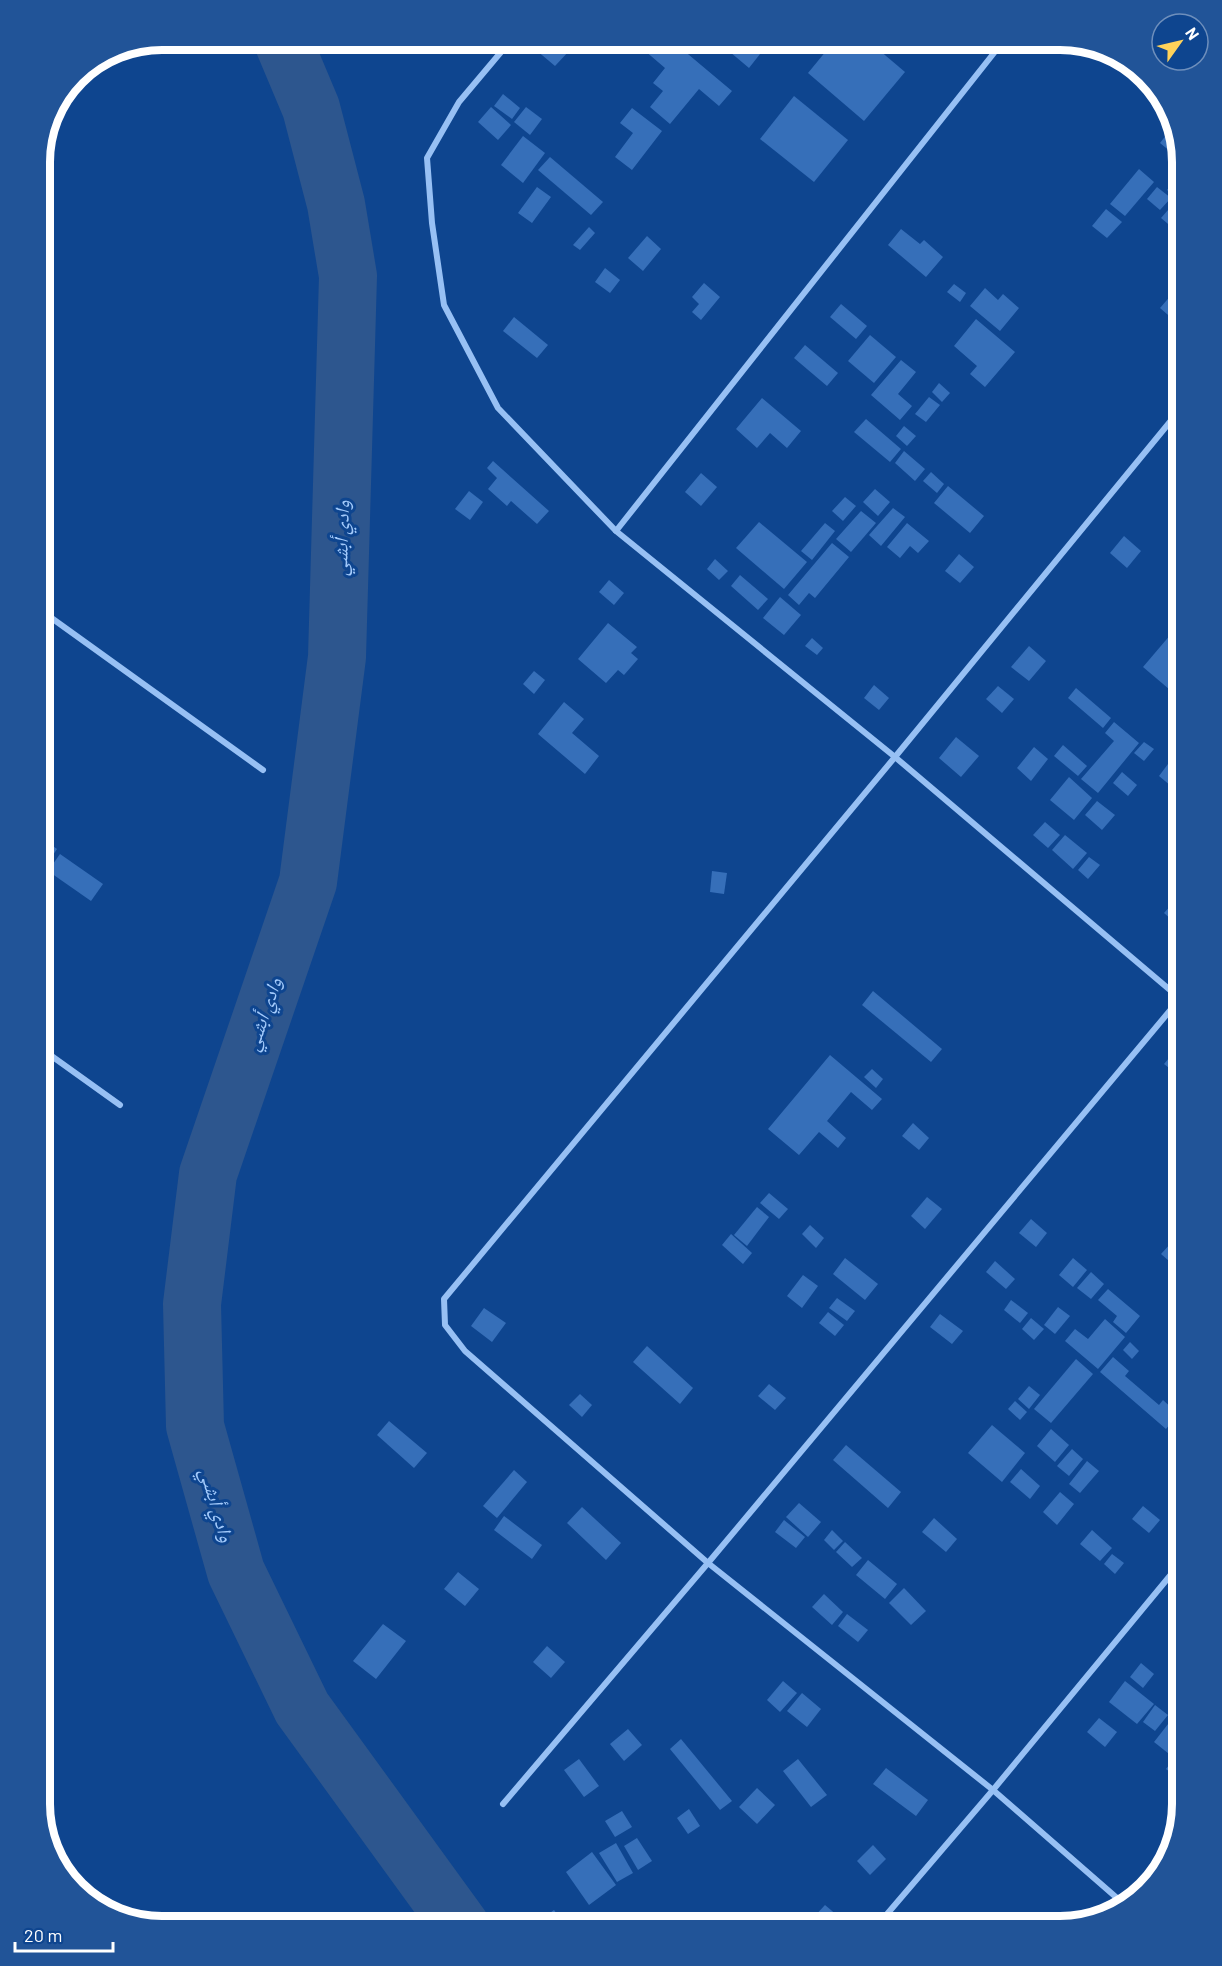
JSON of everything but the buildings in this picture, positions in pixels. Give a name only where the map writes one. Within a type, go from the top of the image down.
[{"type":"street","points":[[503,50],[459,102],[427,158],[432,223],[444,305],[498,408],[616,531],[895,757],[1172,990]]},
{"type":"street","points":[[616,531],[996,50]]},
{"type":"street","points":[[1119,1899],[993,1790],[708,1563],[465,1351],[446,1325],[444,1299],[895,757],[1172,419]]},
{"type":"street","points":[[50,617],[263,770]]},
{"type":"street","points":[[503,1804],[1172,1010]]},
{"type":"street","points":[[50,1055],[120,1106]]},
{"type":"street","points":[[885,1916],[1172,1573]]},
{"type":"waterway","name":"وادي أبشي","points":[[287,50],[311,108],[336,204],[348,276],[337,657],[308,882],[208,1174],[192,1304],[195,1426],[236,1572],[302,1708],[453,1916]]}]
